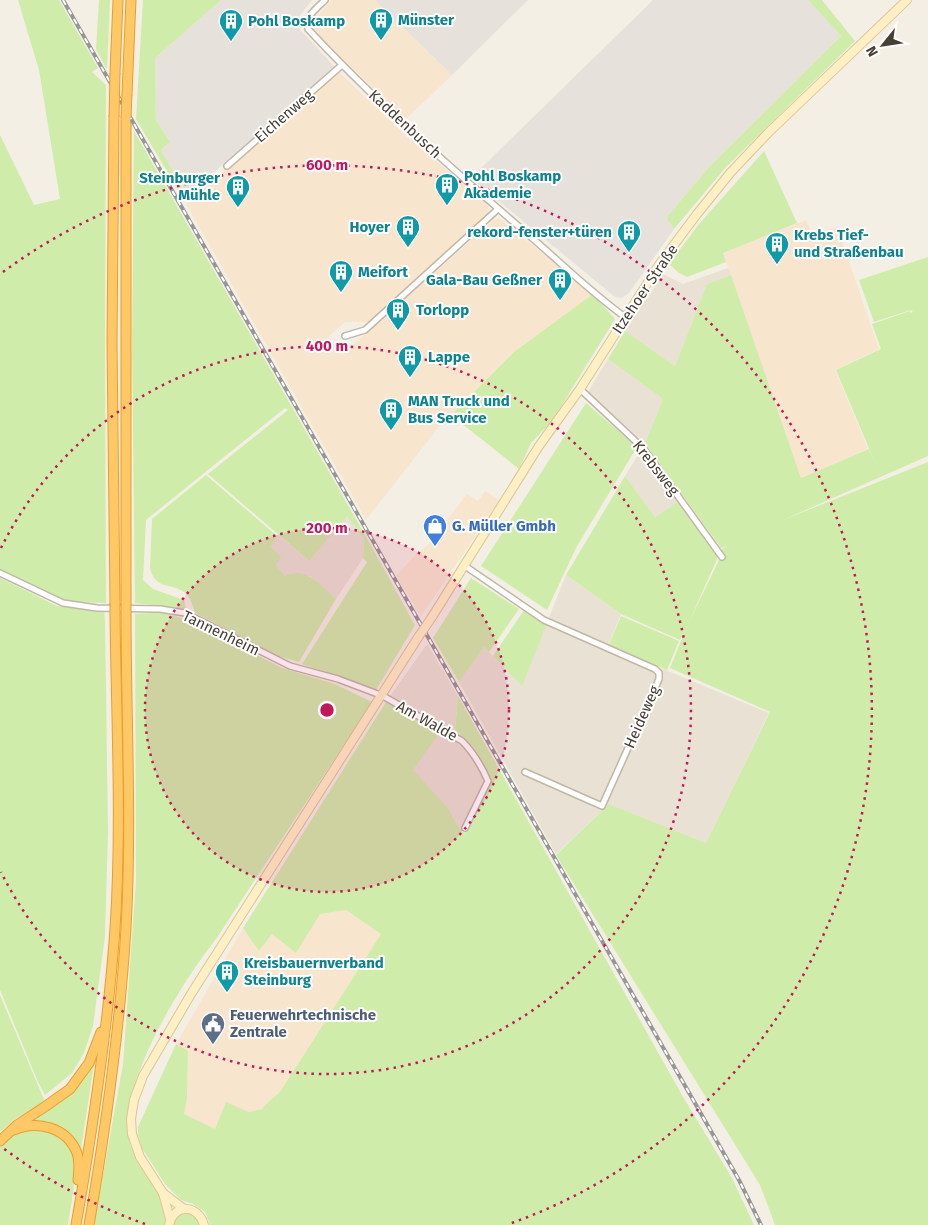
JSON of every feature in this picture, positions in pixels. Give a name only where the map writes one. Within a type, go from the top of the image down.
[{"type":"highway","points":[[76,1224],[108,1013],[115,927],[117,852],[112,343],[114,117],[118,0]]},
{"type":"highway","points":[[89,1225],[111,1081],[126,928],[129,794],[126,607],[126,118],[130,0]]},
{"type":"highway","points":[[0,1140],[17,1124],[57,1099],[80,1077],[89,1063],[108,1013]]},
{"type":"highway","points":[[8,1134],[35,1124],[45,1125],[62,1134],[70,1142],[77,1152],[79,1165],[76,1224]]},
{"type":"main road","name":"Itzehoer Straße","points":[[163,1193],[140,1157],[132,1134],[131,1119],[134,1100],[143,1076],[192,994],[465,566],[539,446],[580,389],[665,258],[731,172],[802,100],[907,0]]},
{"type":"main road","points":[[163,1193],[184,1209]]},
{"type":"main road","points":[[163,1193],[170,1222]]},
{"type":"main road","points":[[170,1222],[178,1211],[191,1209],[198,1212],[204,1225]]},
{"type":"street","name":"Kaddenbusch","points":[[324,0],[308,18],[306,26],[342,65],[406,127],[498,209],[625,317]]},
{"type":"street","name":"Eichenweg","points":[[226,166],[342,65]]},
{"type":"street","points":[[345,336],[365,330],[498,209]]},
{"type":"street","name":"Krebsweg","points":[[580,389],[644,449],[722,557]]},
{"type":"street","name":"Heideweg","points":[[465,566],[544,620],[656,669],[659,673],[659,679],[602,806],[525,772]]},
{"type":"street","name":"Tannenheim","points":[[0,573],[63,603],[96,608],[160,609],[185,613],[290,666],[338,680],[382,696]]},
{"type":"street","name":"Am Walde","points":[[382,696],[462,741],[473,752],[488,781],[465,828]]},
{"type":"shaded area","points":[[221,0],[312,0],[294,23],[335,67],[223,164],[188,197],[161,150],[170,142],[156,120],[155,58]]},
{"type":"shaded area","points":[[332,0],[375,0],[452,75],[406,119],[317,35],[313,29],[314,20]]},
{"type":"shaded area","points":[[375,0],[528,0],[452,75]]},
{"type":"shaded area","points":[[653,0],[808,0],[841,36],[709,167],[666,218],[674,229],[629,293],[622,298],[615,297],[471,178]]},
{"type":"shaded area","points":[[339,72],[407,137],[488,204],[489,208],[488,214],[369,322],[345,322],[328,337],[342,355],[495,219],[500,219],[593,294],[514,352],[438,428],[366,520],[186,204]]},
{"type":"shaded area","points":[[806,220],[813,235],[837,227],[879,349],[835,370],[868,449],[801,478],[723,253]]},
{"type":"shaded area","points":[[728,268],[731,275],[707,284],[675,366],[625,331],[663,274],[683,284]]},
{"type":"shaded area","points":[[608,359],[663,399],[645,443],[588,392]]},
{"type":"shaded area","points":[[641,450],[678,502],[655,517],[625,476]]},
{"type":"shaded area","points":[[485,491],[500,500],[421,616],[396,576],[419,551],[427,546],[467,494],[478,501]]},
{"type":"shaded area","points":[[347,515],[364,538],[363,558],[336,599],[310,576],[285,576],[276,565],[271,547],[277,534],[309,561]]},
{"type":"shaded area","points":[[566,575],[621,614],[608,646],[769,713],[706,843],[609,804],[556,854],[459,682],[484,647],[522,685]]},
{"type":"shaded area","points":[[427,644],[458,696],[455,729],[474,748],[491,780],[465,835],[449,809],[412,770],[437,734],[386,702]]},
{"type":"shaded area","points":[[346,910],[381,934],[280,1092],[262,1109],[249,1112],[215,1130],[184,1114],[187,1099],[188,1052],[176,1044],[243,928],[259,951],[272,934],[320,914]]},
{"type":"green space","points":[[18,0],[59,0],[98,68],[92,72],[106,85],[106,603],[70,602],[57,598],[0,571],[0,135],[34,205],[60,199],[39,70]]},
{"type":"green space","points":[[99,0],[110,0],[107,70],[96,49]]},
{"type":"green space","points":[[143,0],[221,0],[155,58],[156,120],[170,142],[161,150],[188,197],[184,200],[136,119]]},
{"type":"green space","points":[[808,0],[822,0],[855,41],[726,167],[674,229],[666,218],[709,167],[841,36]]},
{"type":"green space","points":[[134,131],[415,625],[376,690],[302,664],[367,562],[363,558],[364,538],[347,516],[309,561],[208,474],[288,410],[285,408],[146,520],[143,580],[153,589],[184,600],[186,609],[135,603],[132,346]]},
{"type":"green space","points":[[764,151],[797,223],[723,253],[726,262],[687,277],[679,273],[669,264],[699,224]]},
{"type":"green space","points":[[928,257],[928,456],[783,520],[928,462],[928,1225],[775,1225],[760,1185],[556,855],[609,804],[706,843],[770,712],[670,668],[684,633],[680,640],[621,614],[566,575],[625,476],[655,517],[678,502],[718,557],[689,622],[719,560],[722,549],[727,546],[721,548],[645,443],[663,399],[608,359],[625,331],[675,366],[707,284],[731,275],[801,478],[869,449],[876,465],[836,370],[881,349],[872,324],[910,311],[911,313],[913,312],[911,310],[874,322],[859,280]]},
{"type":"green space","points":[[593,294],[615,319],[552,421],[531,443],[519,469],[451,415],[514,352]]},
{"type":"green space","points":[[586,403],[637,447],[577,546],[547,610],[481,566]]},
{"type":"green space","points":[[206,475],[277,536],[271,547],[281,557],[276,565],[285,576],[299,573],[313,578],[336,599],[299,662],[278,656],[195,613],[191,601],[185,593],[159,582],[154,577],[150,568],[152,519]]},
{"type":"green space","points":[[0,578],[57,606],[104,611],[105,620],[108,832],[105,936],[93,1026],[84,1053],[72,1073],[45,1095],[0,990]]},
{"type":"green space","points":[[471,578],[519,609],[489,652],[484,647],[459,682],[433,638]]},
{"type":"green space","points":[[524,610],[547,624],[522,686],[493,656]]},
{"type":"green space","points":[[161,612],[191,621],[282,668],[335,684],[372,702],[186,982],[169,1009],[141,1068],[131,1097],[128,1124],[131,1147],[135,1157],[164,1204],[166,1225],[94,1225],[123,1064],[136,880],[135,614]]},
{"type":"green space","points":[[621,616],[679,641],[667,670],[609,645]]},
{"type":"green space","points":[[458,696],[682,1095],[732,1178],[754,1225],[210,1225],[205,1212],[193,1204],[181,1200],[165,1184],[142,1148],[138,1127],[176,1044],[188,1051],[187,1099],[184,1114],[215,1129],[226,1102],[249,1112],[262,1109],[280,1092],[381,934],[346,910],[320,914],[296,953],[272,934],[259,951],[243,928],[386,702],[438,735],[413,770],[449,809],[465,835],[491,780],[474,748],[455,729]]},
{"type":"green space","points":[[0,995],[45,1102],[16,1118],[0,1132]]},
{"type":"green space","points":[[95,1058],[80,1155],[58,1128],[44,1123],[23,1124],[46,1109]]},
{"type":"green space","points":[[43,1128],[64,1140],[73,1151],[75,1158],[75,1176],[68,1225],[0,1225],[0,1145],[20,1132]]},
{"type":"green space","points":[[183,1213],[194,1215],[199,1225],[173,1225],[179,1215]]},
{"type":"railway","points":[[63,0],[739,1180],[761,1225]]},
{"type":"place","name":"Münster","points":[[381,41]]},
{"type":"place","name":"Pohl Boskamp","points":[[231,42]]},
{"type":"place","name":"Pohl Boskamp Akademie","points":[[447,206]]},
{"type":"place","name":"Steinburger Mühle","points":[[238,208]]},
{"type":"place","name":"Hoyer","points":[[408,248]]},
{"type":"place","name":"rekord-fenster+türen","points":[[629,253]]},
{"type":"place","name":"Krebs Tief- und Straßenbau","points":[[777,265]]},
{"type":"place","name":"Meifort","points":[[341,293]]},
{"type":"place","name":"Gala-Bau Geßner","points":[[560,301]]},
{"type":"place","name":"Torlopp","points":[[398,331]]},
{"type":"place","name":"Lappe","points":[[410,378]]},
{"type":"place","name":"MAN Truck und Bus Service","points":[[391,431]]},
{"type":"place","name":"G. Müller Gmbh","points":[[435,547]]},
{"type":"place","name":"Kreisbauernverband Steinburg","points":[[227,993]]},
{"type":"place","name":"Feuerwehrtechnische Zentrale","points":[[213,1045]]}]
